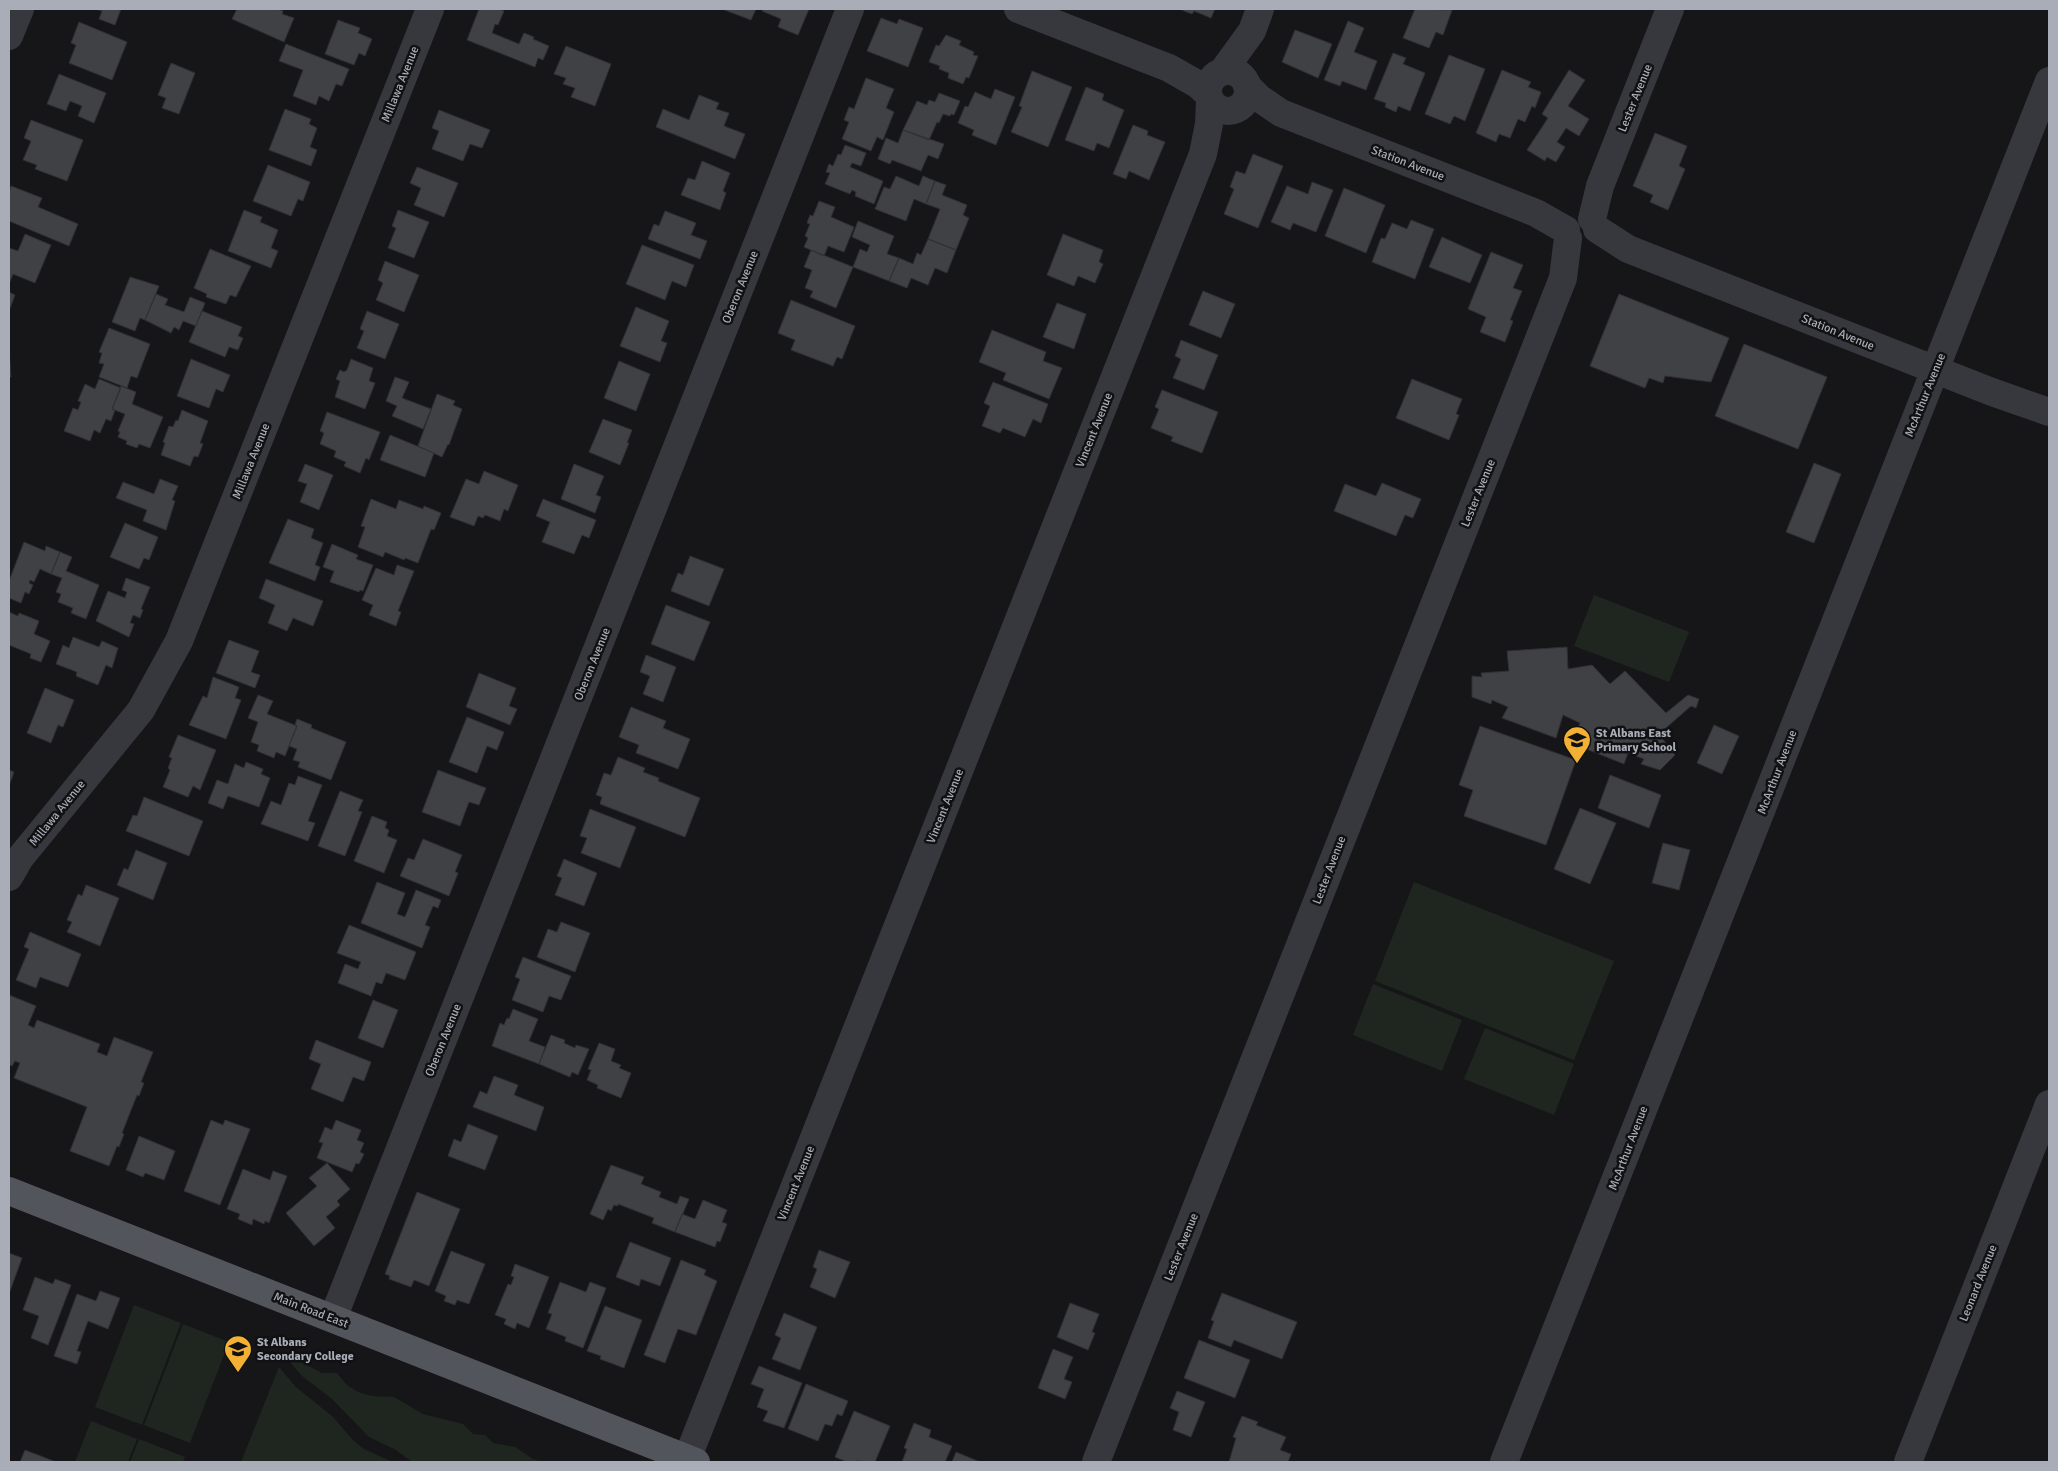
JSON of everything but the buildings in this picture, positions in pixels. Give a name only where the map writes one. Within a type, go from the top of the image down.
[{"type":"main road","name":"Main Road East","points":[[9,1191],[691,1460]]},
{"type":"street","points":[[9,36],[20,9]]},
{"type":"street","name":"Millawa Avenue","points":[[9,877],[20,858],[141,710],[179,641],[430,9]]},
{"type":"street","name":"Oberon Avenue","points":[[333,1318],[850,9]]},
{"type":"street","name":"Station Avenue","points":[[1018,9],[1169,68],[1198,73],[1252,109],[1282,113],[1935,370],[2049,412]]},
{"type":"street","name":"Lester Avenue","points":[[1096,1462],[1670,9]]},
{"type":"street","name":"Vincent Avenue","points":[[691,1460],[1203,154],[1209,124],[1227,91],[1256,20]]},
{"type":"street","name":"McArthur Avenue","points":[[1504,1462],[2049,81]]},
{"type":"street","name":"Leonard Avenue","points":[[1908,1462],[2049,1104]]},
{"type":"shaded area","points":[[1594,595],[1689,632],[1669,682],[1574,646]]},
{"type":"shaded area","points":[[1414,882],[1614,961],[1574,1060],[1375,981]]},
{"type":"shaded area","points":[[1373,984],[1462,1020],[1442,1071],[1353,1035]]},
{"type":"shaded area","points":[[1485,1028],[1574,1064],[1554,1115],[1464,1079]]},
{"type":"shaded area","points":[[134,1305],[181,1323],[142,1425],[95,1407]]},
{"type":"shaded area","points":[[183,1324],[229,1342],[190,1443],[144,1425]]},
{"type":"shaded area","points":[[291,1360],[299,1361],[322,1373],[337,1373],[347,1385],[358,1392],[372,1396],[394,1397],[423,1414],[463,1424],[473,1434],[485,1435],[493,1443],[515,1447],[533,1459],[543,1462],[412,1462],[396,1450],[369,1437],[332,1399],[302,1376],[290,1362]]},
{"type":"shaded area","points":[[279,1367],[296,1387],[333,1417],[353,1440],[364,1449],[393,1462],[241,1462]]},
{"type":"shaded area","points":[[91,1421],[137,1439],[128,1462],[75,1462]]},
{"type":"shaded area","points":[[139,1439],[185,1457],[183,1462],[130,1462]]},
{"type":"place","name":"St Albans East Primary School","points":[[1577,764]]},
{"type":"place","name":"St Albans Secondary College","points":[[238,1373]]}]
